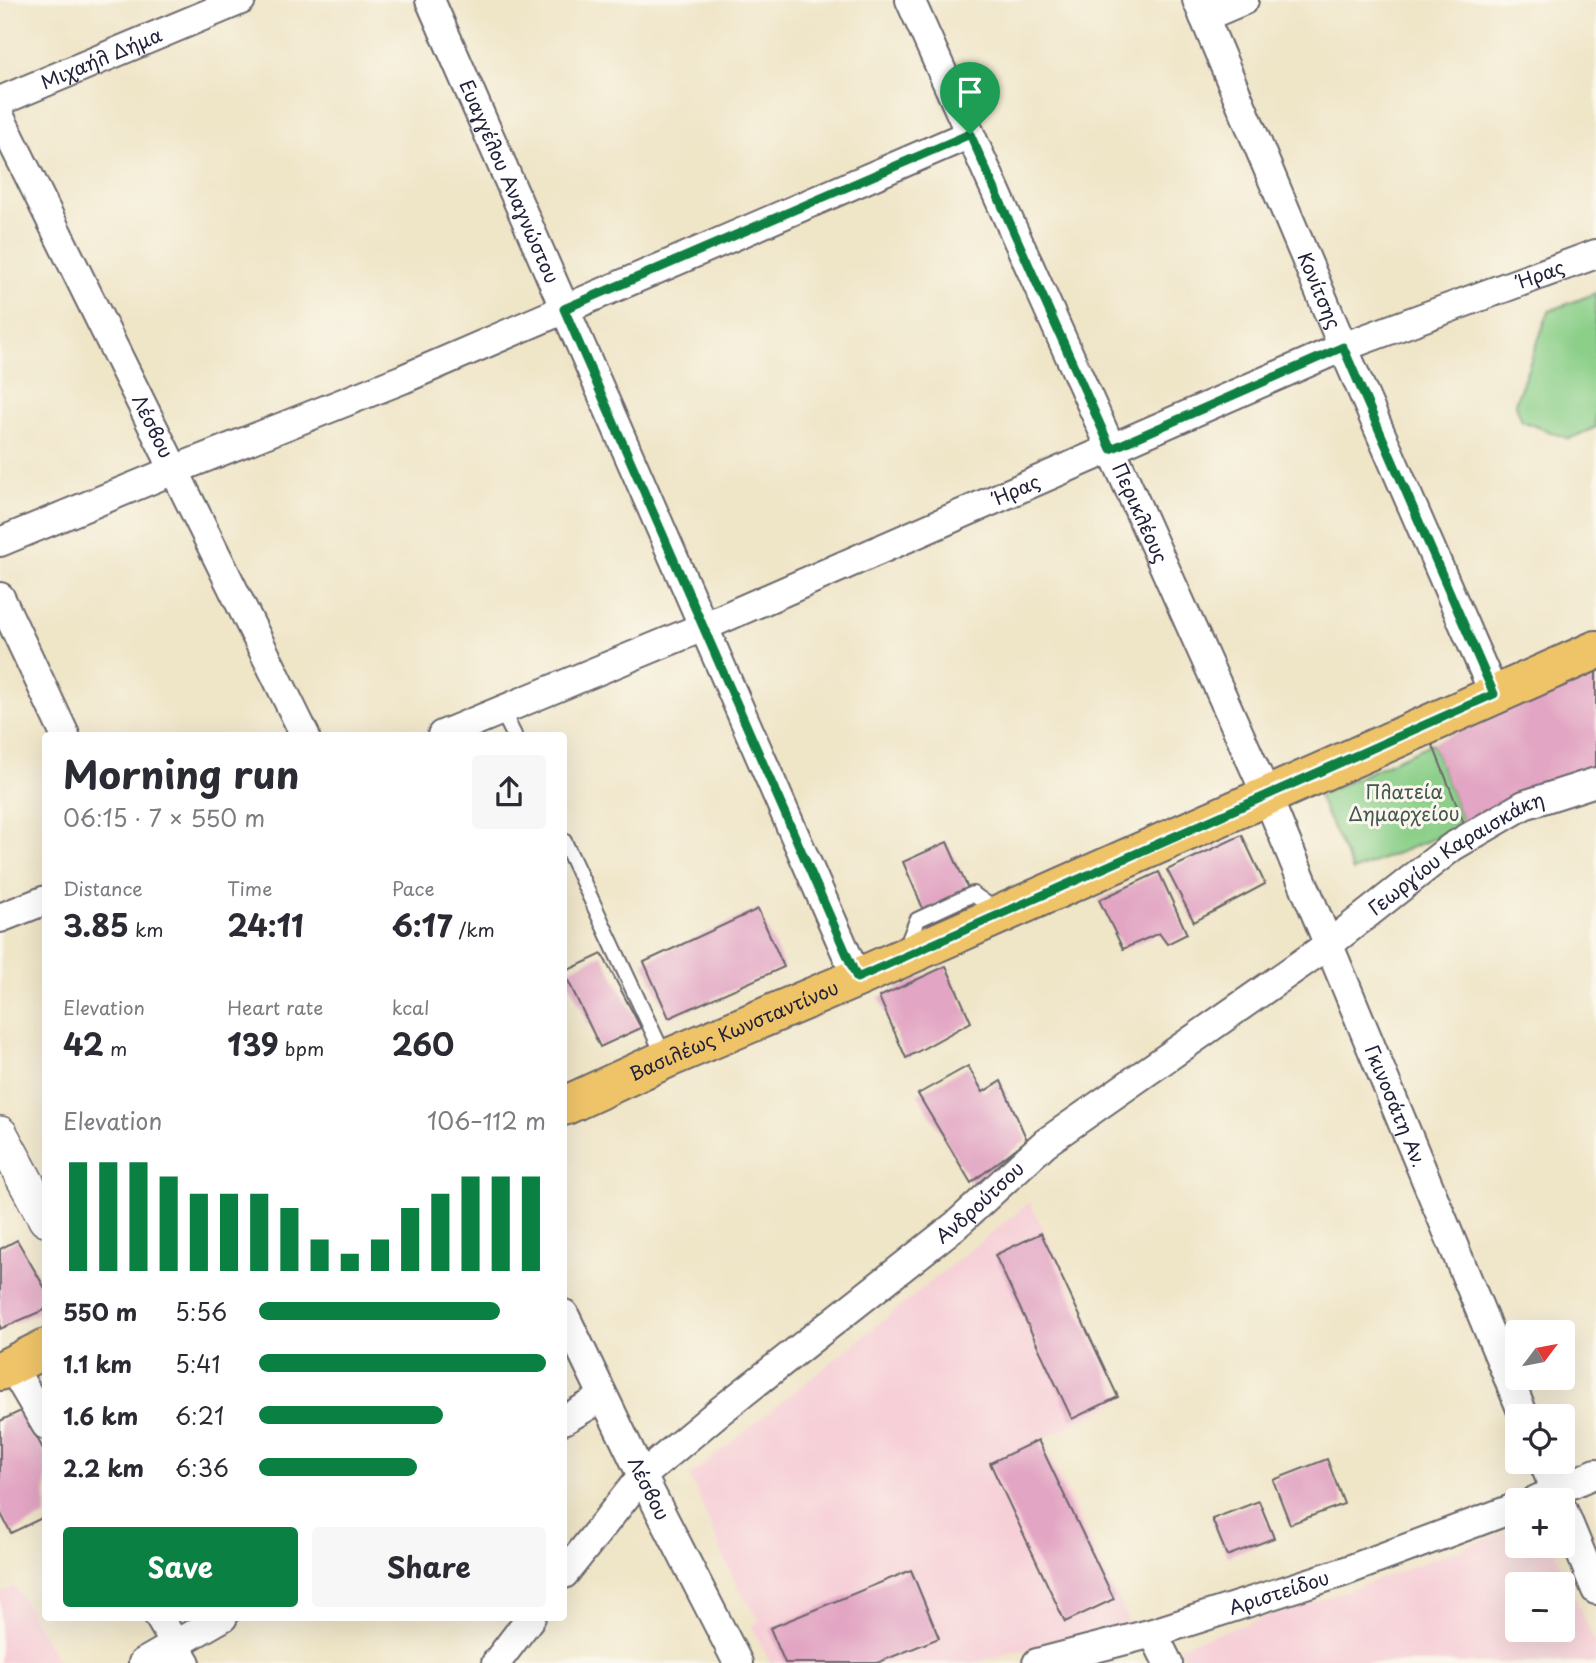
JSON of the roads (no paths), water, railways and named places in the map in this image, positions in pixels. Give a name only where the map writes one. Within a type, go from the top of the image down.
[{"type":"main road","name":"Βασιλέως Κωνσταντίνου","points":[[567,1104],[1596,650]]},
{"type":"main road","points":[[5,1368],[42,1350]]},
{"type":"street","name":"Μιχαήλ Δήμα","points":[[0,101],[241,0]]},
{"type":"street","name":"Ευαγγέλου Αναγνώστου","points":[[430,0],[857,978]]},
{"type":"street","name":"Περικλέους","points":[[910,0],[1267,796]]},
{"type":"street","points":[[1201,8],[1244,0]]},
{"type":"street","name":"Κονίτσης","points":[[1201,8],[1343,347],[1494,694]]},
{"type":"street","name":"Λέσβου","points":[[0,117],[304,732]]},
{"type":"street","points":[[0,542],[390,384],[970,134]]},
{"type":"street","name":"Ήρας","points":[[458,732],[508,723],[703,627],[1343,347],[1596,254]]},
{"type":"street","points":[[0,597],[64,732]]},
{"type":"street","name":"Γεωργίου Καραισκάκη","points":[[1328,945],[1452,846],[1524,805],[1596,782]]},
{"type":"street","name":"Γκινοσάτη Αν.","points":[[1267,796],[1519,1404]]},
{"type":"street","points":[[0,918],[42,902]]},
{"type":"street","name":"Ανδρούτσου","points":[[567,1570],[642,1476],[956,1225],[1045,1143],[1328,945]]},
{"type":"street","points":[[0,1134],[42,1212]]},
{"type":"street","name":"Λέσβου","points":[[567,1320],[642,1476],[738,1663]]},
{"type":"street","points":[[5,1368],[42,1419]]},
{"type":"street","points":[[567,1418],[603,1397]]},
{"type":"street","points":[[1573,1488],[1596,1474]]},
{"type":"street","name":"Αριστείδου","points":[[1037,1663],[1153,1633],[1343,1572],[1505,1511]]},
{"type":"street","points":[[1575,1546],[1596,1590]]},
{"type":"street","points":[[161,1621],[181,1654]]},
{"type":"street","points":[[143,1663],[181,1654],[218,1621]]},
{"type":"street","points":[[496,1663],[528,1621]]},
{"type":"street","points":[[1153,1633],[1168,1663]]},
{"type":"lane","points":[[567,847],[666,1059]]},
{"type":"park label","name":"Πλατεία Δημαρχείου","points":[[1404,803]]}]
